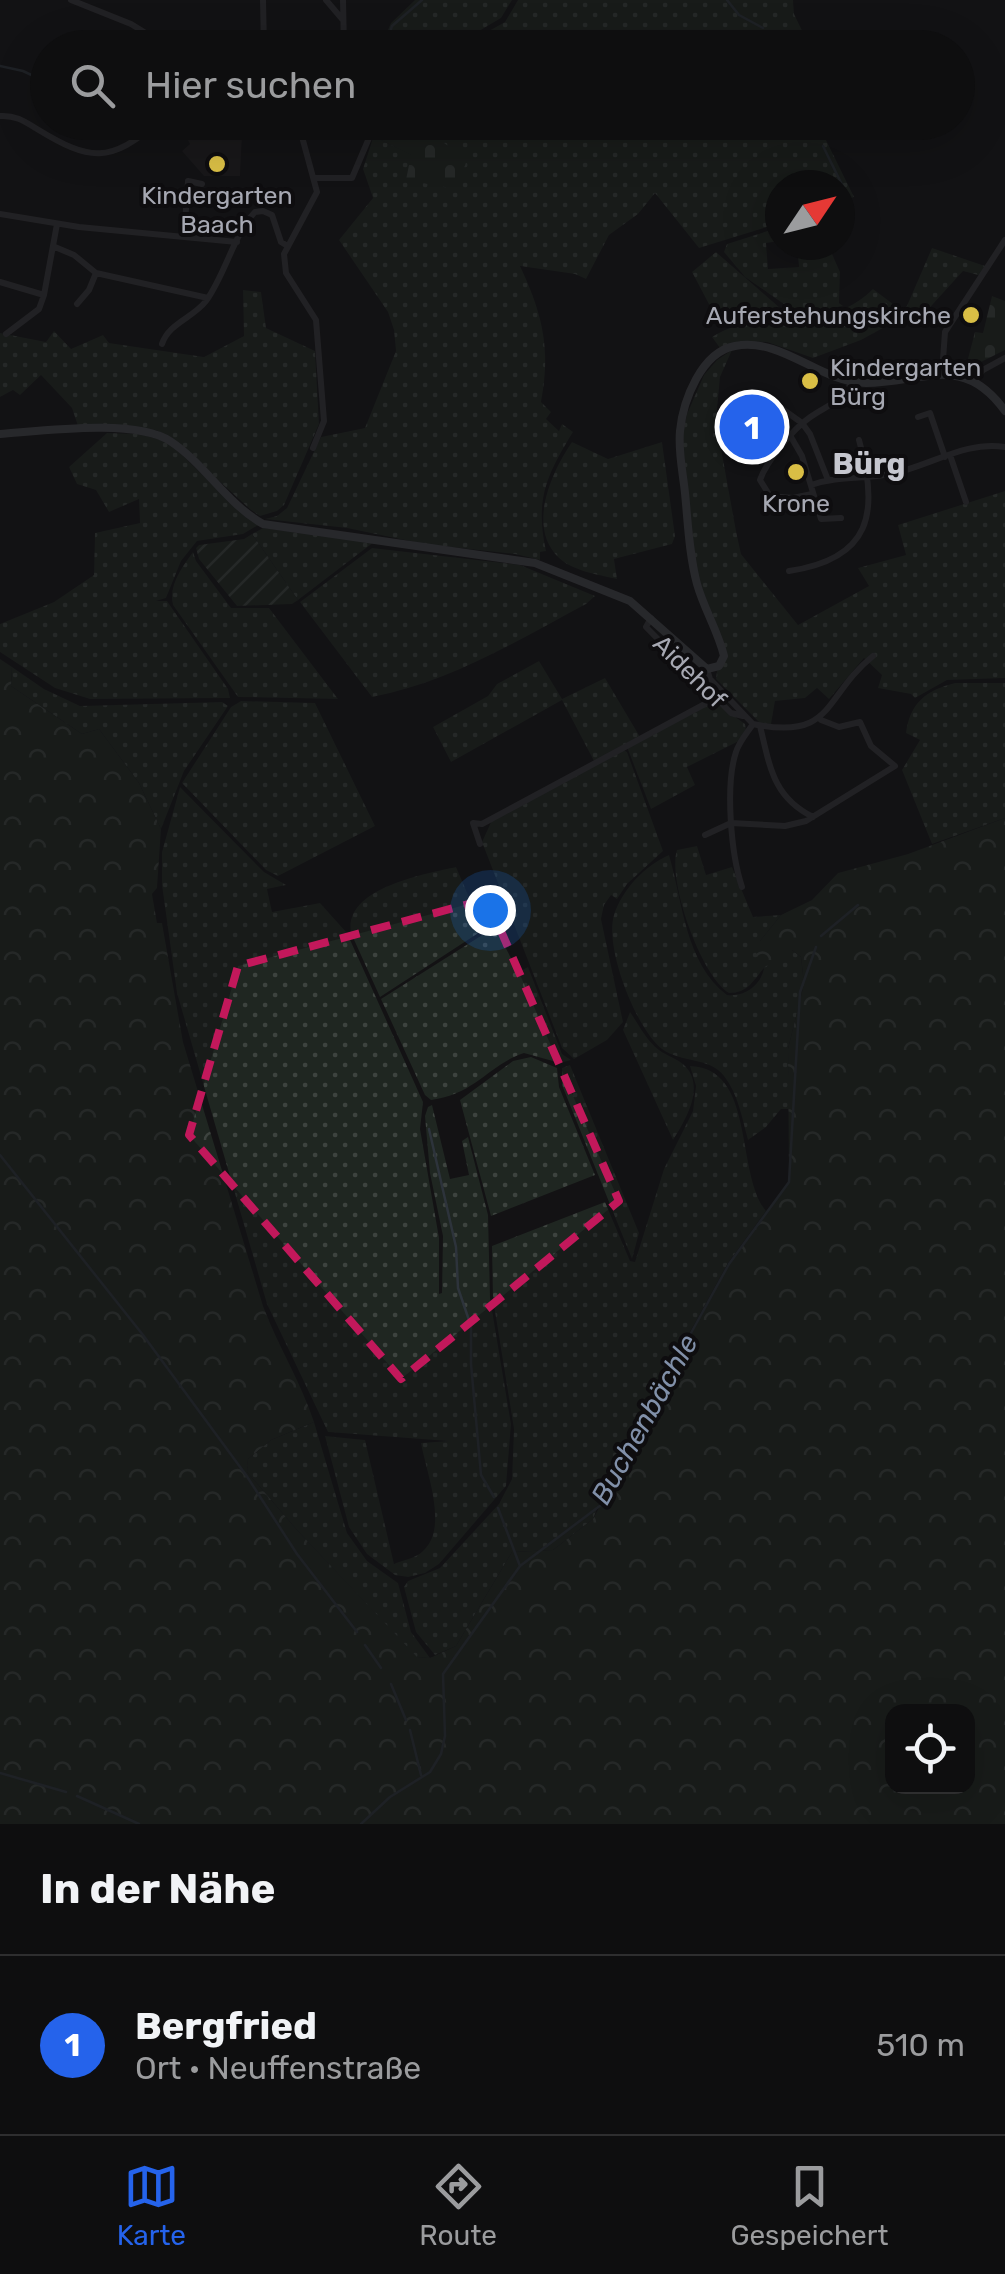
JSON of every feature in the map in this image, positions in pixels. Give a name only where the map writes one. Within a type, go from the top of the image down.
[{"type":"street","points":[[71,0],[141,30]]},
{"type":"street","points":[[263,0],[264,30]]},
{"type":"street","points":[[326,0],[344,20]]},
{"type":"street","points":[[343,0],[344,30]]},
{"type":"street","points":[[0,116],[12,116],[30,126]]},
{"type":"street","points":[[55,140],[74,151],[88,153],[112,152],[134,140]]},
{"type":"street","points":[[304,140],[317,192],[284,254],[286,274],[316,320],[324,420],[313,448]]},
{"type":"street","points":[[316,178],[352,178],[368,140]]},
{"type":"street","points":[[184,236],[188,181],[202,184]]},
{"type":"street","points":[[162,344],[170,329],[202,307],[250,216],[263,211],[272,215],[280,242],[286,244]]},
{"type":"street","points":[[0,214],[57,224],[238,242]]},
{"type":"street","points":[[6,334],[39,309],[57,224]]},
{"type":"street","points":[[942,373],[944,332],[1005,240]]},
{"type":"street","points":[[55,247],[74,255],[96,273],[208,298]]},
{"type":"street","points":[[77,304],[96,273]]},
{"type":"street","points":[[0,282],[44,295]]},
{"type":"street","points":[[707,670],[719,666],[724,656],[694,571],[680,446],[682,421],[697,378],[716,355],[735,346],[779,350],[851,383],[942,373],[973,382],[994,397],[1005,412]]},
{"type":"street","points":[[973,382],[983,370],[1005,358]]},
{"type":"street","points":[[851,383],[837,401],[802,424],[763,471],[762,488],[770,496],[793,498],[828,480],[892,473],[988,445],[1005,447]]},
{"type":"street","points":[[767,398],[802,424],[817,446],[828,480]]},
{"type":"street","points":[[918,417],[930,413],[966,502]]},
{"type":"street","points":[[0,434],[100,428],[152,433],[171,441],[243,512],[263,524],[520,559],[620,596],[652,618],[707,670],[710,679],[756,725],[782,794],[814,818]]},
{"type":"street","points":[[791,437],[802,456],[821,519],[840,518]]},
{"type":"street","points":[[788,570],[830,561],[850,547],[864,524],[868,510],[867,475],[859,440]]},
{"type":"street","name":"Aidehof","points":[[652,618],[646,627],[731,713],[744,716]]},
{"type":"street","points":[[821,720],[873,656]]},
{"type":"street","points":[[489,820],[716,698]]},
{"type":"street","points":[[705,835],[731,822],[786,826],[814,818],[895,766],[871,746],[860,722],[839,727],[821,720],[798,726],[756,725]]},
{"type":"street","points":[[742,887],[732,855],[736,750],[756,725]]},
{"type":"highlighted area","points":[[487,899],[619,1201],[401,1379],[189,1135],[238,966]]},
{"type":"shaded area","name":"Kindergarten Baach","points":[[188,140],[242,140],[240,176],[204,176],[182,151],[190,144]]},
{"type":"green space","points":[[415,0],[512,0],[501,18],[481,30],[388,30]]},
{"type":"green space","points":[[518,0],[793,0],[802,30],[491,30],[505,22]]},
{"type":"green space","points":[[372,140],[381,140],[412,155],[434,140],[826,140],[841,170],[765,170],[765,228],[699,248],[655,193],[638,214],[609,235],[586,279],[520,266],[543,332],[541,402],[551,412],[546,419],[559,431],[562,424],[573,432],[545,489],[542,517],[546,551],[540,552],[540,560],[424,544],[347,528],[265,519],[287,508],[321,437],[365,428],[396,351],[388,312],[339,240],[373,198],[363,169]]},
{"type":"green space","points":[[381,140],[440,140],[467,160],[456,189],[406,180],[411,155]]},
{"type":"green space","points":[[765,232],[768,269],[799,267],[798,260],[835,260],[840,272],[839,303],[843,306],[798,314],[745,277],[724,252],[727,244]]},
{"type":"green space","points":[[932,248],[988,267],[982,276],[963,271],[913,326],[900,322]]},
{"type":"green space","points":[[716,252],[788,315],[744,317],[721,327],[692,272]]},
{"type":"green space","points":[[873,289],[901,310],[892,323],[813,358],[767,342],[740,341],[720,348],[712,337],[753,322],[834,312],[854,304]]},
{"type":"green space","points":[[243,290],[261,292],[266,328],[315,351],[319,424],[284,505],[277,511],[260,516],[251,510],[172,438],[156,430],[78,426],[72,408],[41,375],[20,395],[13,390],[0,397],[0,333],[46,342],[54,331],[71,349],[103,335],[109,343],[204,357],[244,336]]},
{"type":"green space","points":[[992,296],[1005,301],[1005,350],[965,370],[975,332],[983,333]]},
{"type":"green space","points":[[732,350],[720,377],[716,421],[741,554],[798,625],[869,586],[858,568],[906,555],[898,525],[1005,491],[1005,678],[947,680],[915,698],[878,688],[882,675],[864,658],[829,699],[817,688],[805,698],[775,701],[771,724],[760,723],[716,679],[725,662],[696,570],[682,437],[704,375]]},
{"type":"green space","points":[[107,433],[140,434],[170,443],[234,506],[260,524],[243,534],[197,541],[181,561],[166,598],[156,601],[167,601],[228,689],[230,698],[90,699],[55,688],[0,652],[0,624],[54,602],[94,575],[95,533],[140,523],[139,499],[109,512],[96,490],[77,484],[69,467]]},
{"type":"green space","points":[[572,442],[608,459],[662,442],[675,536],[672,544],[614,559],[617,579],[571,566],[559,558],[544,531],[550,483]]},
{"type":"green space","points":[[263,528],[374,542],[298,600],[252,534]]},
{"type":"green space","points":[[252,534],[298,600],[292,604],[237,606],[199,559],[199,545],[244,539]]},
{"type":"green space","points":[[372,548],[520,565],[595,596],[482,659],[429,681],[372,697],[300,602]]},
{"type":"green space","points":[[193,552],[231,608],[269,608],[338,699],[238,697],[173,605],[174,584]]},
{"type":"green space","points":[[0,659],[12,667],[11,686],[82,734],[99,729],[139,783],[161,829],[157,888],[152,894],[157,923],[162,923],[183,1042],[263,1306],[314,1422],[271,1440],[248,1459],[247,1472],[417,1657],[430,1658],[456,1646],[512,1552],[553,1550],[593,1519],[729,1264],[789,1182],[788,1049],[804,984],[801,957],[792,950],[763,968],[756,955],[760,941],[781,915],[812,900],[838,873],[908,854],[1005,818],[1005,1824],[0,1824]]},
{"type":"green space","points":[[539,661],[562,699],[605,678],[640,737],[594,761],[562,700],[451,762],[433,727]]},
{"type":"green space","points":[[12,667],[44,689],[80,706],[222,702],[228,706],[184,771],[161,829],[139,783],[99,729],[82,734],[11,686]]},
{"type":"green space","points":[[955,683],[1005,683],[1005,818],[932,844],[902,770],[920,740],[906,733],[911,714],[921,699]]},
{"type":"green space","points":[[241,701],[315,703],[375,826],[278,876],[266,870],[182,783],[231,707]]},
{"type":"green space","points":[[713,701],[745,724],[746,730],[739,741],[687,767],[695,785],[651,809],[627,747]]},
{"type":"green space","points":[[622,749],[627,752],[663,851],[627,884],[617,899],[611,895],[604,905],[601,919],[623,1022],[607,1040],[574,1059],[562,1048],[482,842],[492,820]]},
{"type":"green space","points":[[180,787],[264,872],[286,885],[267,889],[272,912],[320,903],[347,933],[423,1102],[420,1129],[439,1238],[439,1294],[443,1236],[430,1173],[425,1116],[428,1107],[432,1105],[450,1179],[469,1175],[462,1141],[468,1137],[488,1215],[490,1298],[511,1424],[506,1486],[439,1564],[425,1573],[395,1575],[367,1554],[349,1527],[325,1436],[365,1440],[394,1564],[420,1553],[431,1541],[435,1514],[421,1443],[448,1441],[328,1432],[267,1304],[177,993],[162,885],[162,852]]},
{"type":"green space","points":[[697,846],[706,875],[732,867],[753,917],[781,915],[760,941],[792,950],[801,957],[804,984],[788,1049],[790,1109],[781,1109],[748,1140],[736,1098],[724,1076],[711,1066],[662,1049],[652,1039],[624,986],[614,947],[614,915],[622,897],[643,872],[669,855],[688,931],[702,966],[727,995],[746,992],[756,985],[764,968],[746,989],[729,993],[718,983],[698,948],[682,904],[675,864],[677,850]]},
{"type":"green space","points":[[456,867],[483,930],[380,997],[351,933],[352,918],[360,905],[389,886]]},
{"type":"green space","points":[[495,927],[518,972],[528,967],[562,1054],[571,1060],[560,1063],[524,1053],[471,1086],[431,1100],[425,1095],[381,999]]},
{"type":"green space","points":[[630,1012],[654,1046],[683,1064],[691,1075],[691,1104],[673,1140],[623,1030]]},
{"type":"green space","points":[[531,1057],[557,1068],[559,1087],[595,1175],[491,1216],[460,1100],[513,1061]]},
{"type":"green space","points":[[570,1065],[639,1233],[632,1259],[562,1085],[562,1068]]},
{"type":"green space","points":[[690,1066],[711,1071],[725,1084],[735,1103],[750,1173],[766,1211],[728,1263],[608,1481],[593,1519],[553,1550],[512,1552],[456,1646],[435,1655],[416,1632],[404,1587],[408,1581],[440,1568],[499,1504],[512,1479],[514,1429],[493,1299],[492,1246],[605,1202],[630,1261],[635,1262],[664,1169],[693,1111],[696,1086]]},
{"type":"green space","points":[[314,1422],[347,1533],[367,1561],[398,1583],[411,1632],[430,1658],[416,1657],[247,1472],[248,1459],[271,1440]]},
{"type":"waterway","points":[[391,30],[422,0]]},
{"type":"waterway","points":[[727,0],[739,15],[763,28]]},
{"type":"waterway","points":[[0,66],[30,74]]},
{"type":"waterway","points":[[823,146],[835,170]]},
{"type":"waterway","name":"Buchenbächle","points":[[821,936],[858,905]]},
{"type":"waterway","name":"Buchenbächle","points":[[361,1824],[390,1797],[430,1772],[441,1754],[445,1736],[443,1674],[520,1566],[601,1505],[609,1482],[729,1264],[789,1182],[800,992],[816,947]]},
{"type":"waterway","points":[[429,1129],[456,1247],[458,1288],[471,1326],[481,1475],[494,1497]]},
{"type":"waterway","points":[[0,1155],[143,1335],[246,1475],[297,1554],[357,1632]]},
{"type":"waterway","points":[[498,1508],[520,1566]]},
{"type":"waterway","points":[[365,1645],[381,1668]]},
{"type":"waterway","points":[[391,1684],[406,1720]]},
{"type":"waterway","points":[[410,1730],[421,1775]]},
{"type":"waterway","name":"Buchenbächle","points":[[0,1773],[66,1792]]},
{"type":"waterway","name":"Buchenbächle","points":[[77,1796],[139,1824]]},
{"type":"place","name":"Kindergarten Baach","points":[[217,164]]},
{"type":"place","name":"Auferstehungskirche","points":[[971,315]]},
{"type":"place","name":"Kindergarten Bürg","points":[[810,381]]},
{"type":"place","name":"Bergfried","points":[[752,427]]},
{"type":"place","name":"Krone","points":[[796,472]]},
{"type":"district","name":"Bürg","points":[[869,464]]}]
